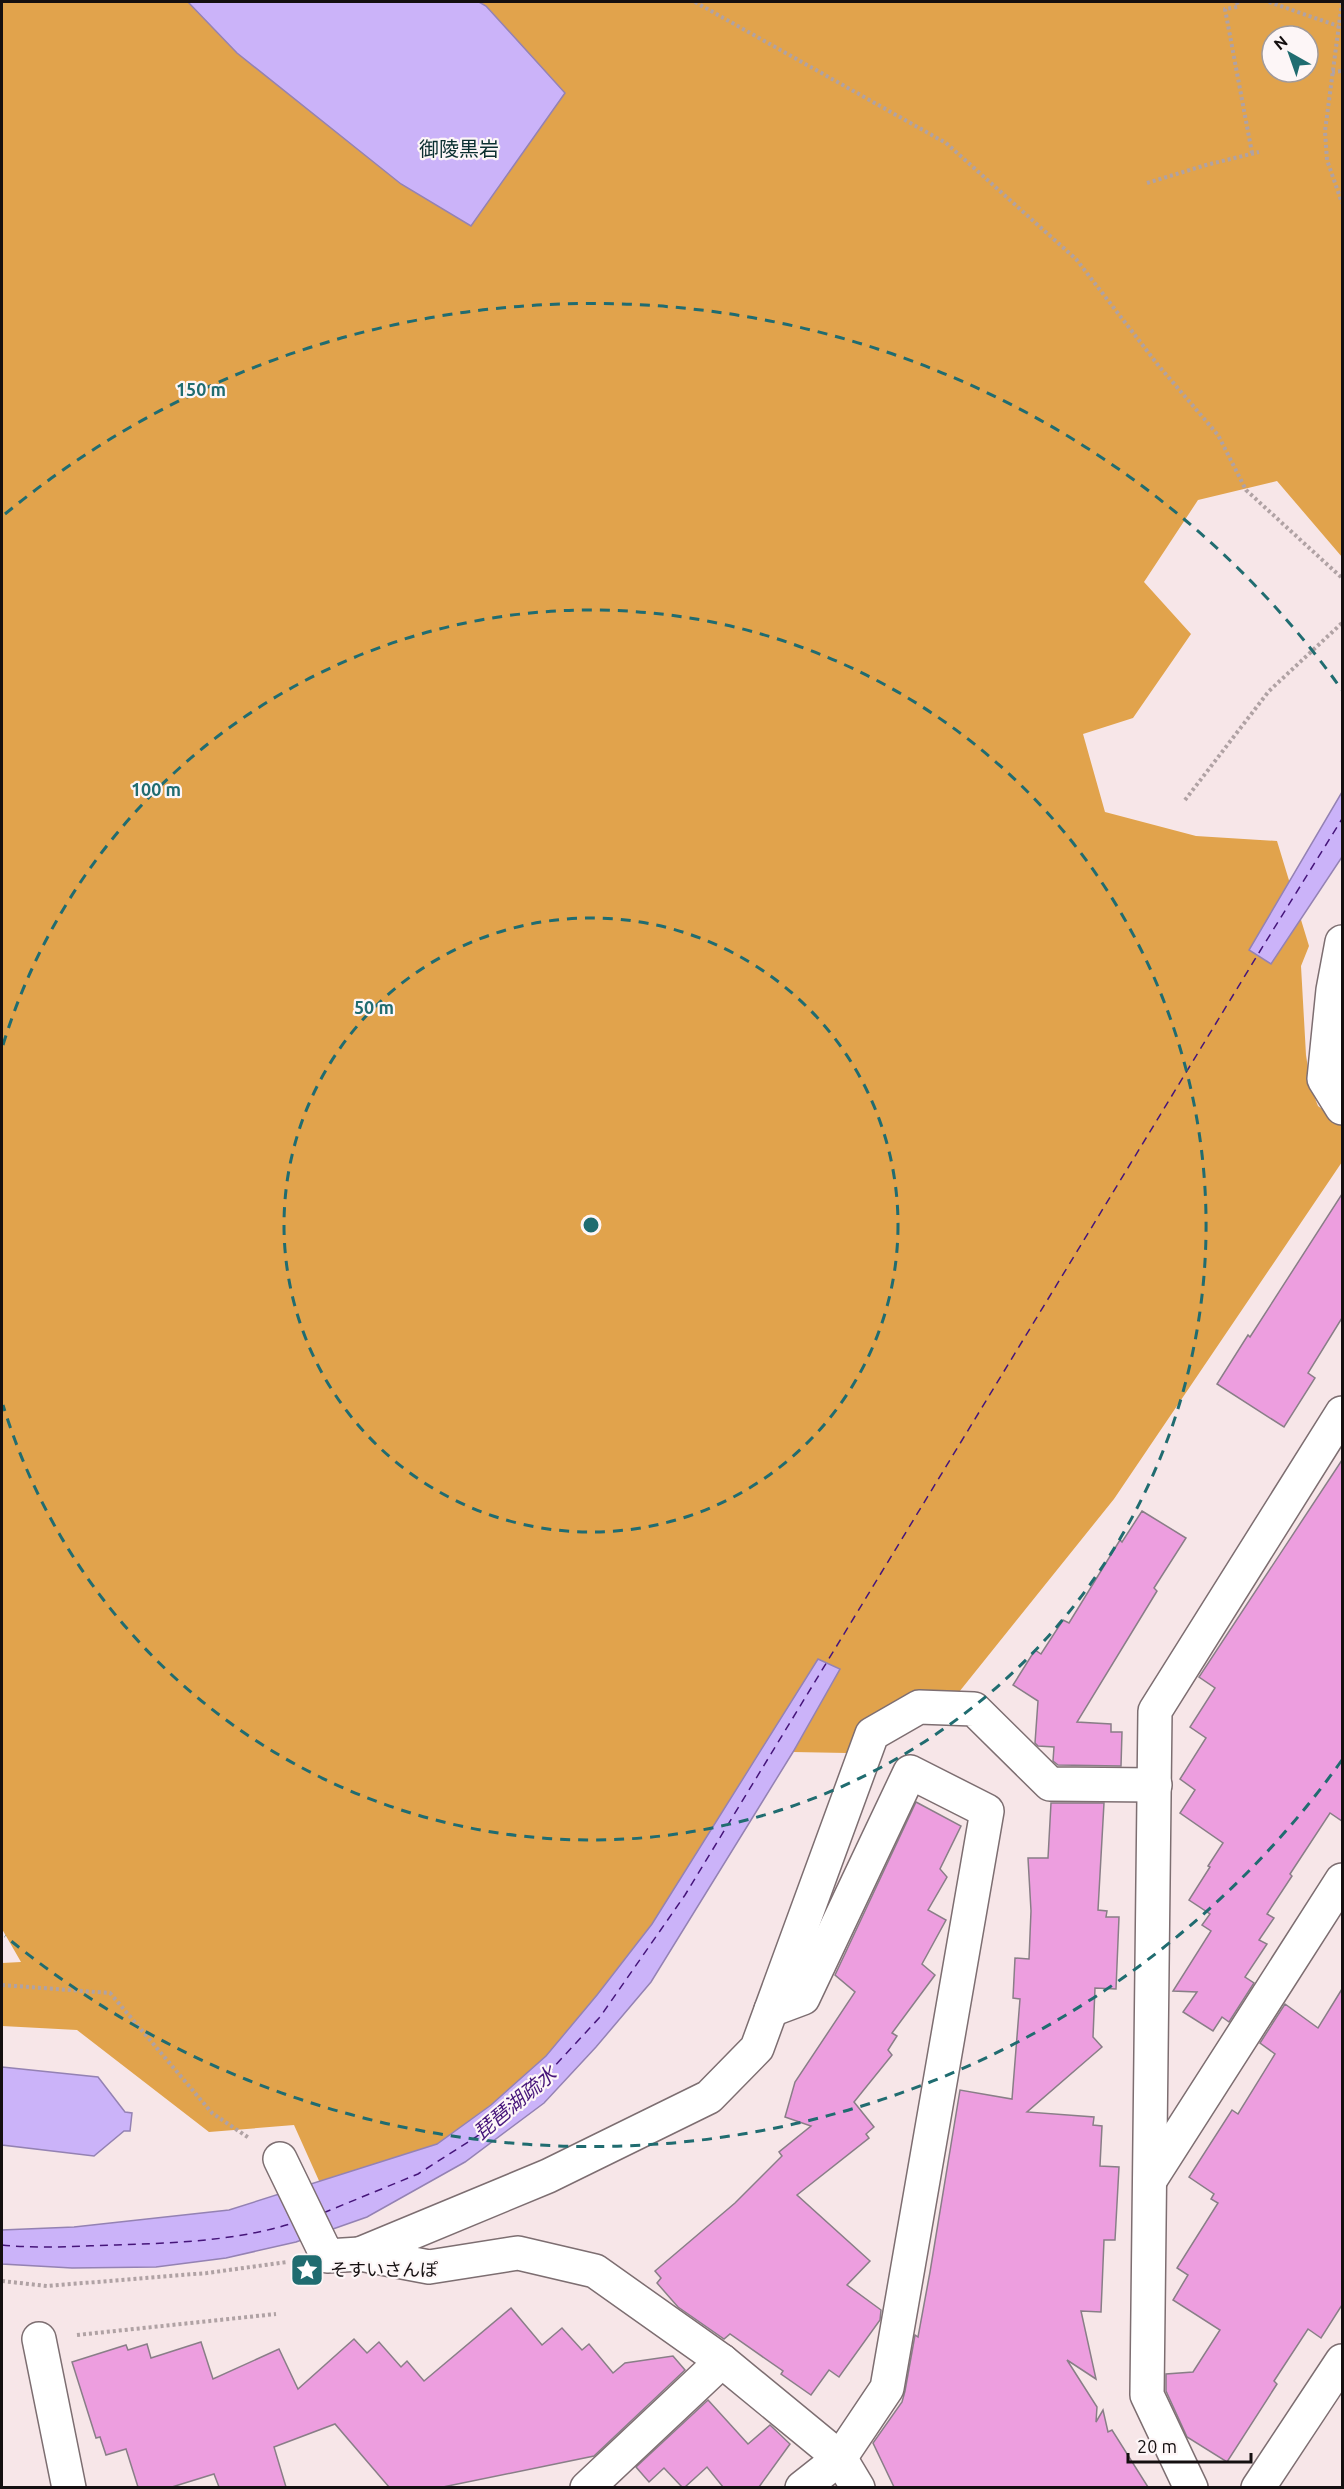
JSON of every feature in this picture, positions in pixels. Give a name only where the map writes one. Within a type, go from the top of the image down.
[{"type":"street","points":[[1342,942],[1333,990],[1324,1079],[1342,1108]]},
{"type":"street","points":[[1191,2487],[1147,2395],[1155,1711],[1342,1413]]},
{"type":"street","points":[[360,2253],[548,2176],[709,2097],[757,2048],[872,1734],[918,1707],[974,1709],[1050,1784],[1155,1785]]},
{"type":"street","points":[[771,2010],[803,1998],[910,1772],[987,1811],[887,2388],[840,2458],[802,2487]]},
{"type":"street","points":[[1150,2180],[1342,1880]]},
{"type":"street","points":[[282,2163],[325,2251],[360,2253],[429,2267],[518,2253],[595,2271],[722,2361],[840,2458],[858,2487]]},
{"type":"street","points":[[39,2339],[69,2487]]},
{"type":"street","points":[[587,2487],[722,2361]]},
{"type":"street","points":[[1258,2487],[1342,2361]]},
{"type":"path","points":[[695,2],[945,143],[1076,259],[1158,365],[1218,435],[1246,490],[1342,578]]},
{"type":"path","points":[[1237,2],[1238,7],[1225,9],[1252,153]]},
{"type":"path","points":[[1269,2],[1285,4],[1338,26]]},
{"type":"path","points":[[1342,2],[1324,131],[1327,160],[1342,203]]},
{"type":"path","points":[[1332,72],[1342,71]]},
{"type":"path","points":[[1146,183],[1259,152]]},
{"type":"path","points":[[1185,800],[1269,691],[1342,623]]},
{"type":"path","points":[[2,1985],[110,1993],[212,2113],[282,2163]]},
{"type":"path","points":[[2,2281],[47,2286],[207,2273],[325,2251]]},
{"type":"path","points":[[39,2339],[276,2314]]},
{"type":"shaded area","points":[[2,2],[1342,2],[1342,557],[1277,481],[1198,500],[1144,582],[1191,634],[1133,718],[1083,734],[1105,812],[1196,836],[1277,841],[1309,946],[1301,966],[1306,1055],[1311,1088],[1318,1106],[1342,1124],[1342,1162],[1114,1499],[951,1702],[867,1719],[847,1753],[793,1752],[840,1669],[652,1924],[546,2056],[491,2105],[437,2144],[320,2183],[294,2125],[209,2132],[77,2030],[2,2026],[2,1963],[21,1962],[2,1929]]},
{"type":"water","points":[[188,2],[479,2],[486,6],[565,93],[471,226],[401,184],[237,53]]},
{"type":"water","points":[[1342,792],[1342,857],[1271,964],[1249,950]]},
{"type":"water","name":"琵琶湖疏水","points":[[818,1659],[840,1669],[793,1752],[651,1982],[596,2047],[544,2103],[465,2162],[367,2217],[296,2242],[226,2258],[156,2267],[72,2268],[2,2264],[2,2230],[74,2227],[229,2210],[437,2144],[491,2105],[546,2056],[652,1924]]},
{"type":"water","points":[[2,2067],[98,2077],[125,2112],[132,2113],[130,2131],[124,2131],[94,2156],[2,2145]]},
{"type":"building","points":[[1342,1194],[1342,1318],[1308,1373],[1315,1378],[1284,1427],[1217,1384]]},
{"type":"building","points":[[1342,1460],[1342,1821],[1330,1813],[1290,1874],[1292,1876],[1267,1914],[1274,1918],[1259,1940],[1267,1944],[1245,1977],[1254,1983],[1229,2022],[1222,2017],[1213,2031],[1183,2012],[1197,1992],[1173,1991],[1211,1931],[1202,1925],[1210,1914],[1189,1900],[1223,1843],[1180,1813],[1195,1790],[1180,1779],[1206,1738],[1190,1727],[1215,1688],[1199,1677]]},
{"type":"building","points":[[1142,1511],[1186,1538],[1154,1588],[1157,1591],[1077,1722],[1111,1724],[1111,1732],[1122,1732],[1121,1766],[1058,1765],[1053,1761],[1054,1747],[1038,1746],[1035,1743],[1038,1701],[1013,1685],[1035,1650],[1041,1654],[1063,1620],[1069,1623],[1120,1540],[1122,1542]]},
{"type":"building","points":[[916,1802],[961,1826],[940,1869],[947,1877],[928,1910],[946,1920],[922,1964],[935,1975],[892,2033],[897,2036],[888,2050],[892,2055],[854,2102],[874,2127],[866,2134],[869,2138],[797,2195],[870,2261],[847,2285],[881,2310],[880,2320],[839,2377],[829,2370],[811,2395],[781,2374],[783,2371],[730,2334],[724,2339],[678,2307],[657,2283],[661,2278],[655,2271],[735,2203],[782,2156],[779,2152],[811,2126],[785,2117],[795,2082],[855,1992],[835,1975]]},
{"type":"building","points":[[1051,1803],[1104,1803],[1098,1910],[1107,1911],[1106,1917],[1119,1917],[1116,1989],[1095,1988],[1093,2037],[1102,2047],[1027,2112],[1094,2117],[1093,2125],[1102,2126],[1100,2166],[1119,2167],[1115,2240],[1104,2240],[1101,2312],[1081,2311],[1096,2379],[1067,2360],[1097,2407],[1096,2422],[1103,2410],[1108,2432],[1112,2430],[1148,2487],[894,2487],[873,2443],[902,2402],[905,2391],[930,2272],[960,2090],[1012,2099],[1020,1999],[1013,1998],[1015,1958],[1029,1959],[1031,1911],[1028,1858],[1048,1858]]},
{"type":"building","points":[[1342,1989],[1342,2305],[1321,2338],[1308,2329],[1274,2381],[1277,2384],[1227,2462],[1187,2437],[1166,2391],[1166,2374],[1193,2372],[1220,2330],[1173,2300],[1188,2275],[1177,2268],[1218,2203],[1211,2199],[1214,2194],[1189,2177],[1232,2110],[1238,2114],[1275,2054],[1260,2043],[1285,2004],[1318,2028]]},
{"type":"building","points":[[511,2308],[542,2345],[562,2328],[582,2350],[589,2344],[613,2373],[625,2363],[673,2356],[685,2370],[594,2456],[443,2487],[389,2487],[335,2424],[274,2447],[286,2487],[219,2487],[214,2474],[172,2487],[138,2487],[126,2449],[106,2455],[100,2437],[96,2438],[72,2362],[126,2345],[128,2350],[147,2344],[151,2358],[201,2342],[213,2379],[279,2349],[298,2389],[354,2339],[367,2353],[379,2342],[401,2367],[407,2361],[424,2381]]},
{"type":"building","points":[[708,2400],[748,2444],[770,2425],[790,2444],[759,2487],[723,2487],[707,2467],[685,2487],[682,2487],[664,2468],[649,2482],[636,2467]]},
{"type":"ferry route","points":[[323,2213],[418,2174],[476,2137],[538,2084],[600,2017],[685,1895],[1342,819]]},
{"type":"ferry route","points":[[2,2245],[59,2247],[183,2242],[250,2234],[293,2223]]},
{"type":"place","name":"そすいさんぽ","points":[[307,2270]]},
{"type":"district","name":"御陵黒岩","points":[[459,149]]}]
